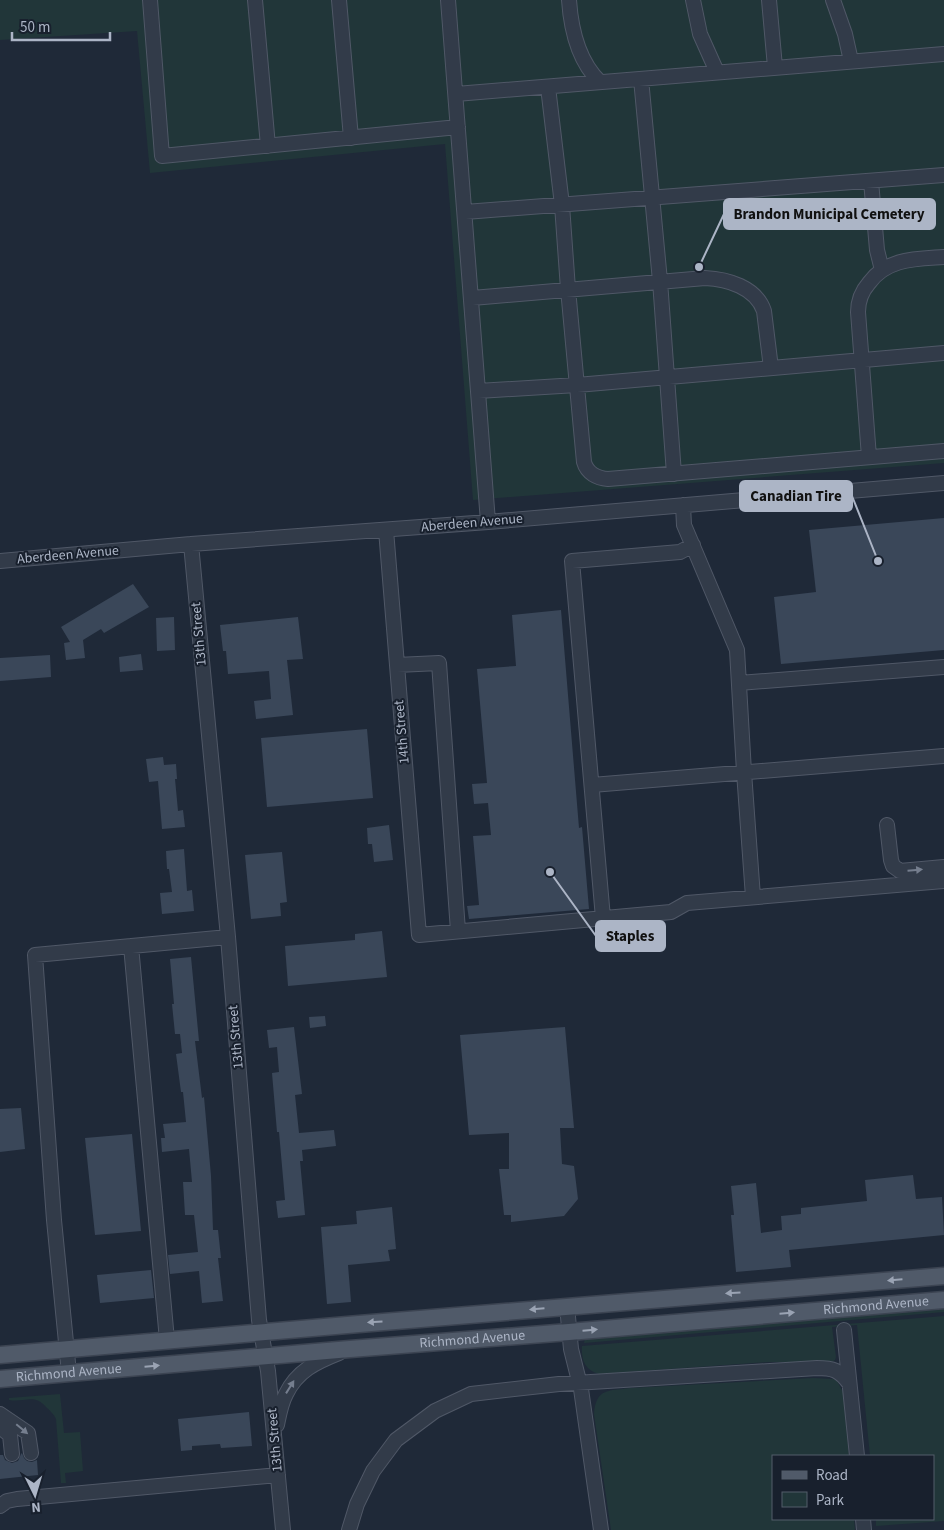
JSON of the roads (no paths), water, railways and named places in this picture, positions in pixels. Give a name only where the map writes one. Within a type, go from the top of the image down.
[{"type":"main road","name":"Richmond Avenue","points":[[0,1354],[944,1276]]},
{"type":"main road","name":"Richmond Avenue","points":[[0,1379],[944,1300]]},
{"type":"street","points":[[150,0],[162,156],[458,127]]},
{"type":"street","points":[[255,0],[268,146]]},
{"type":"street","points":[[339,0],[351,138]]},
{"type":"street","points":[[448,0],[488,522]]},
{"type":"street","points":[[569,0],[572,28],[579,50],[590,70],[600,82]]},
{"type":"street","points":[[693,0],[700,34],[717,72]]},
{"type":"street","points":[[769,0],[774,67]]},
{"type":"street","points":[[834,0],[851,61]]},
{"type":"street","points":[[456,94],[944,54]]},
{"type":"street","points":[[641,79],[660,281],[674,474]]},
{"type":"street","points":[[548,87],[562,205],[584,462],[591,473],[608,479],[944,451]]},
{"type":"street","points":[[465,212],[944,175]]},
{"type":"street","points":[[871,181],[877,250],[882,270]]},
{"type":"street","points":[[869,457],[858,304],[865,288],[888,266],[904,260],[944,257]]},
{"type":"street","points":[[472,298],[660,281],[715,278],[738,285],[757,296],[762,302],[771,368]]},
{"type":"street","points":[[478,391],[577,385],[944,353]]},
{"type":"street","name":"Aberdeen Avenue","points":[[0,561],[944,483]]},
{"type":"street","points":[[683,505],[684,525],[737,650],[753,897]]},
{"type":"street","name":"14th Street","points":[[386,530],[419,935],[458,931]]},
{"type":"street","name":"13th Street","points":[[191,544],[228,937],[259,1320],[266,1356],[283,1530]]},
{"type":"street","points":[[604,918],[572,561],[680,552],[693,546]]},
{"type":"street","points":[[397,666],[439,663],[458,931],[672,912],[687,904],[753,897],[944,881]]},
{"type":"street","points":[[738,683],[944,667]]},
{"type":"street","points":[[592,785],[944,756]]},
{"type":"street","points":[[887,825],[893,866],[900,871],[944,867]]},
{"type":"street","points":[[69,1373],[54,1220],[36,955],[228,937]]},
{"type":"street","points":[[131,946],[167,1340]]},
{"type":"street","points":[[567,1306],[573,1360],[579,1383],[601,1530]]},
{"type":"street","points":[[844,1330],[857,1455]]},
{"type":"street","points":[[274,1432],[285,1395],[296,1378],[317,1362],[350,1349]]},
{"type":"street","points":[[349,1530],[357,1504],[373,1471],[396,1440],[435,1411],[471,1394],[579,1383],[817,1368],[830,1368],[842,1374],[849,1383]]},
{"type":"street","points":[[0,1414],[28,1433],[31,1453]]},
{"type":"street","points":[[0,1427],[10,1436],[12,1454]]},
{"type":"street","points":[[0,1506],[17,1499],[278,1475]]},
{"type":"place","name":"Brandon Municipal Cemetery","points":[[699,267]]},
{"type":"place","name":"Canadian Tire","points":[[878,561]]},
{"type":"place","name":"Staples","points":[[550,872]]}]
